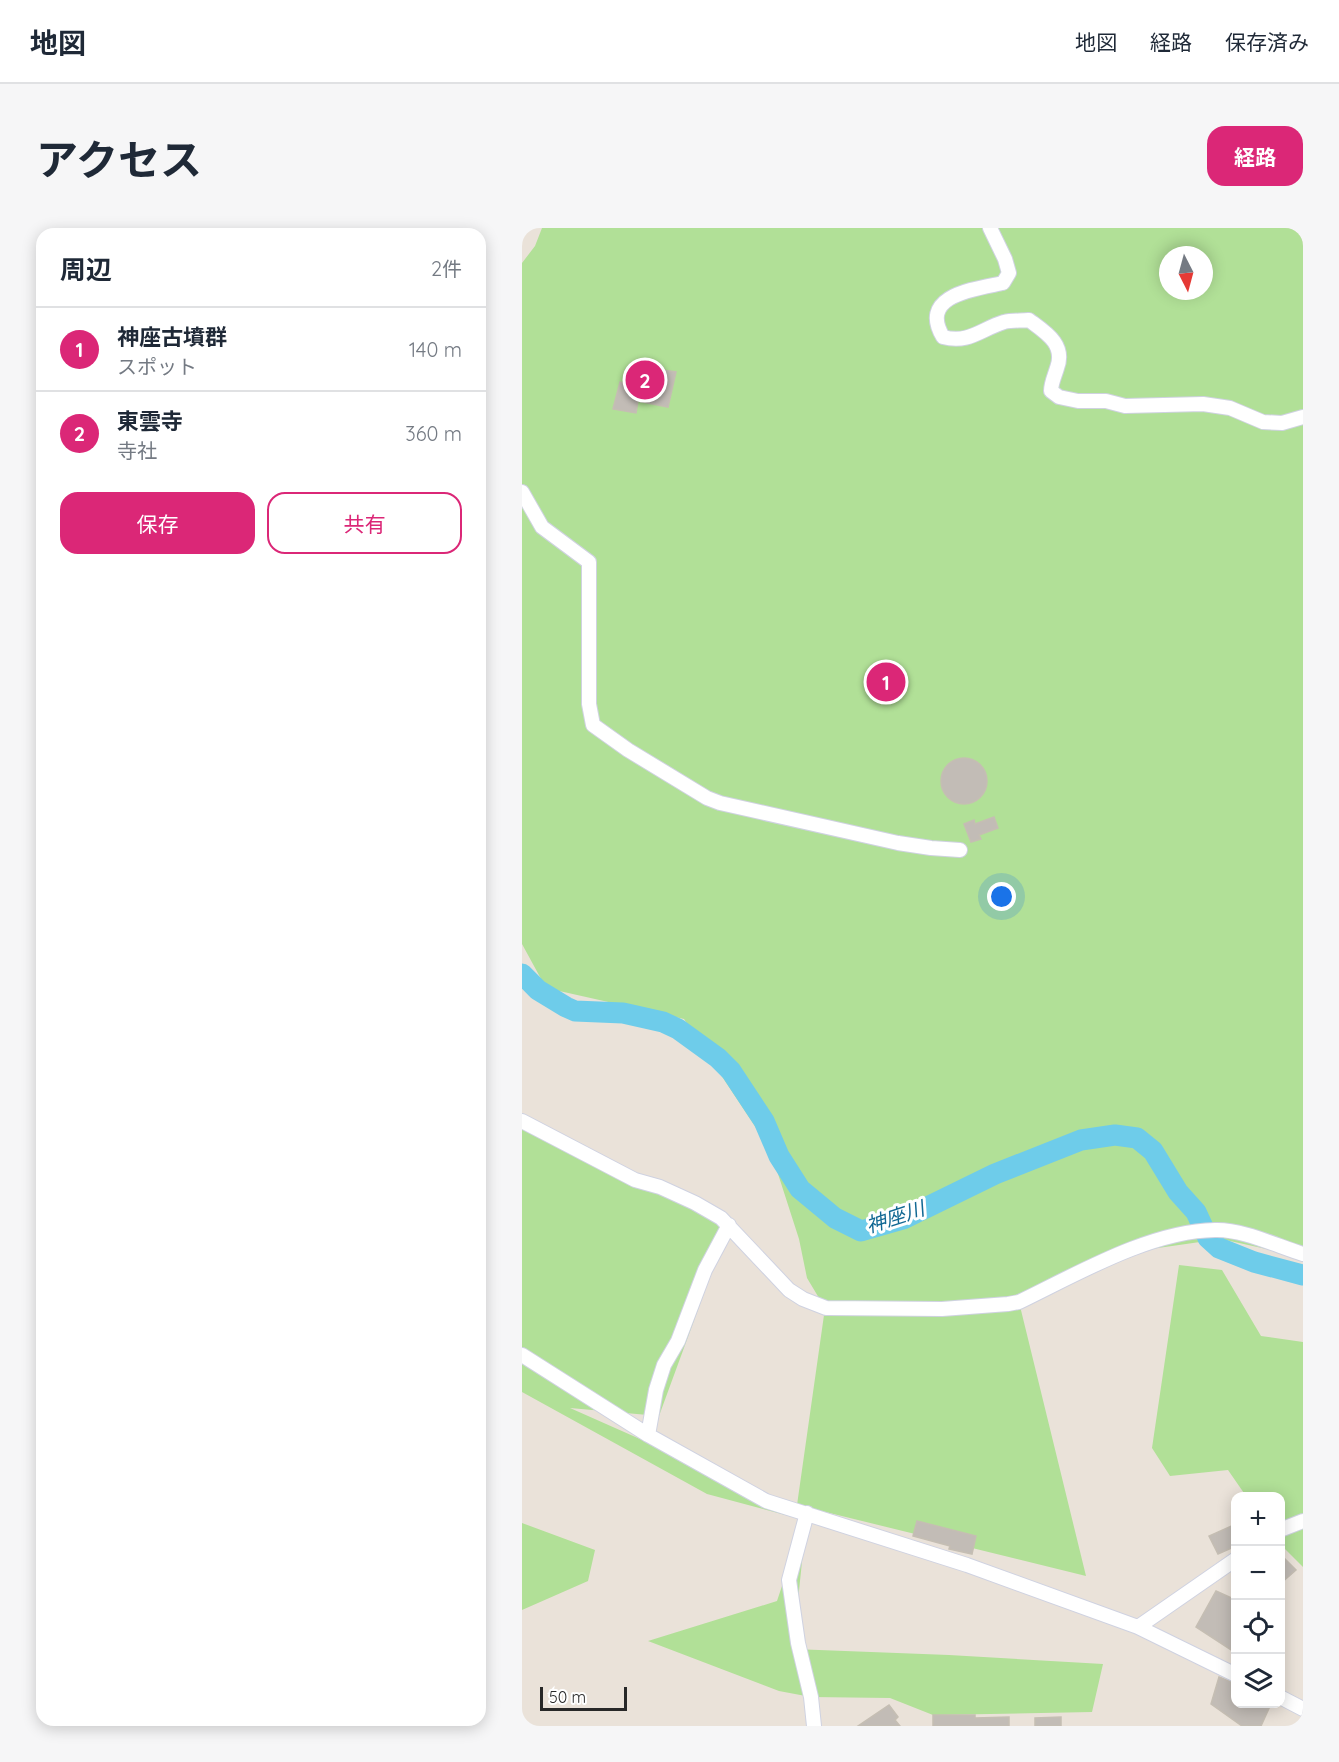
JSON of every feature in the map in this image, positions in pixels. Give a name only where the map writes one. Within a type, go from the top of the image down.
[{"type":"street","points":[[990,228],[1009,273],[1003,283],[964,292],[944,303],[936,314],[936,327],[943,337],[952,340],[967,338],[1004,322],[1029,320],[1053,338],[1059,348],[1059,362],[1051,386],[1051,391],[1059,398],[1106,401],[1125,406],[1203,404],[1230,408],[1263,422],[1282,423],[1303,417]]},
{"type":"street","points":[[522,492],[542,527],[589,562],[589,704],[593,725],[628,750],[707,798],[720,803],[898,843],[960,850]]},
{"type":"street","points":[[522,1121],[635,1180],[660,1187],[696,1203],[729,1225],[789,1290],[825,1308],[942,1309],[1019,1302],[1136,1247],[1176,1235],[1216,1230],[1237,1233],[1303,1254]]},
{"type":"street","points":[[648,1435],[656,1390],[664,1365],[678,1341],[705,1270],[729,1225]]},
{"type":"street","points":[[522,1355],[648,1435],[766,1501],[967,1565],[1138,1627],[1231,1673]]},
{"type":"street","points":[[807,1513],[789,1580],[795,1626],[811,1697],[814,1726]]},
{"type":"street","points":[[1285,1528],[1303,1521]]},
{"type":"street","points":[[1138,1627],[1231,1562]]},
{"type":"street","points":[[1285,1699],[1303,1709]]},
{"type":"green space","points":[[542,228],[1303,228],[1303,1257],[1221,1239],[1123,1253],[1019,1302],[1086,1576],[797,1505],[825,1308],[807,1278],[799,1239],[770,1149],[684,1019],[546,988],[522,944],[522,263],[535,246]]},
{"type":"green space","points":[[522,1121],[729,1225],[659,1416],[570,1408],[807,1513],[793,1649],[1103,1664],[1092,1712],[933,1715],[890,1698],[811,1697],[779,1691],[648,1641],[777,1601],[804,1520],[707,1494],[522,1392]]},
{"type":"green space","points":[[1179,1265],[1222,1270],[1261,1336],[1303,1342],[1303,1567],[1285,1549],[1285,1492],[1243,1492],[1228,1470],[1170,1476],[1152,1448]]},
{"type":"green space","points":[[522,1523],[595,1550],[588,1581],[522,1610]]},
{"type":"building","points":[[633,366],[676,372],[668,407],[638,401],[636,413],[613,409],[620,382],[630,384]]},
{"type":"building","points":[[964,758],[973,759],[981,764],[986,772],[986,790],[981,798],[973,803],[964,804],[955,803],[947,798],[942,790],[941,781],[942,772],[947,764],[955,759]]},
{"type":"building","points":[[994,817],[998,828],[979,835],[981,839],[971,842],[964,824],[974,820],[975,824]]},
{"type":"building","points":[[917,1521],[976,1536],[972,1554],[949,1549],[950,1546],[913,1536]]},
{"type":"building","points":[[1231,1526],[1231,1548],[1218,1554],[1209,1536]]},
{"type":"building","points":[[1285,1559],[1296,1570],[1285,1580]]},
{"type":"building","points":[[1216,1591],[1231,1598],[1231,1650],[1196,1627]]},
{"type":"building","points":[[1219,1677],[1231,1682],[1231,1708],[1269,1708],[1261,1726],[1242,1726],[1211,1704]]},
{"type":"building","points":[[889,1705],[898,1717],[895,1720],[900,1726],[858,1726]]},
{"type":"building","points":[[933,1715],[975,1715],[975,1718],[1009,1717],[1009,1726],[933,1726]]},
{"type":"building","points":[[1061,1717],[1061,1726],[1035,1726],[1035,1718]]},
{"type":"waterway","name":"神座川","points":[[522,974],[538,990],[575,1011],[623,1013],[663,1022],[678,1029],[718,1058],[731,1071],[764,1121],[779,1156],[800,1189],[835,1218],[861,1231],[903,1219],[995,1174],[1081,1140],[1115,1135],[1137,1138],[1153,1151],[1178,1192],[1196,1212],[1208,1238],[1219,1248],[1254,1262],[1303,1275]]},
{"type":"place","name":"東雲寺","points":[[645,380]]},
{"type":"place","name":"神座古墳群","points":[[886,682]]}]
